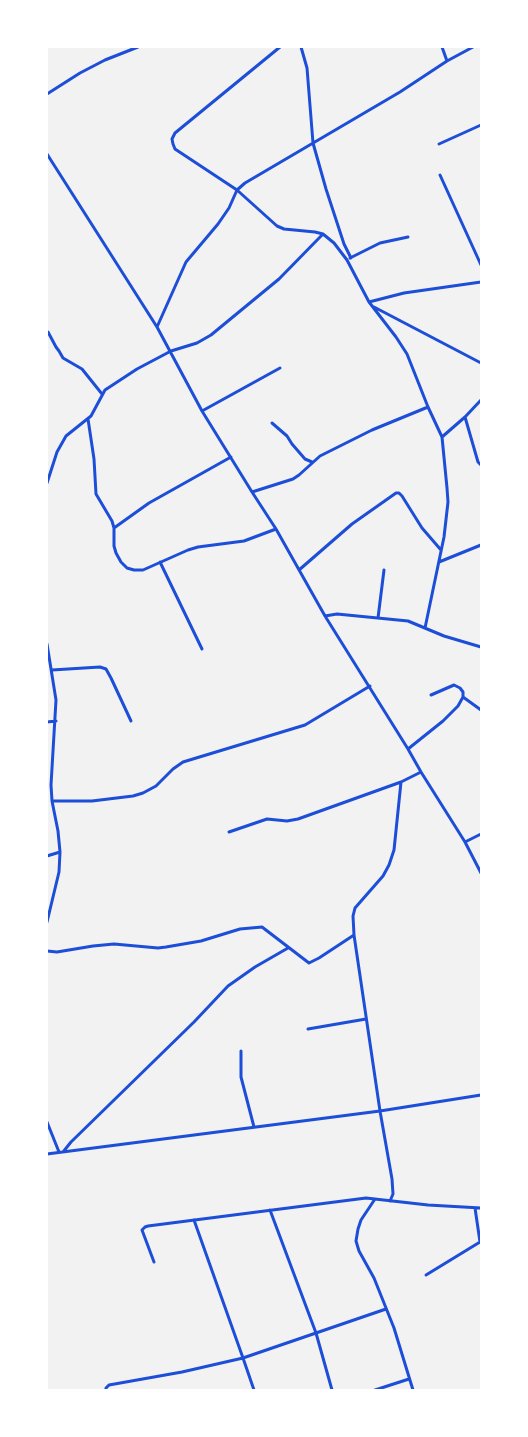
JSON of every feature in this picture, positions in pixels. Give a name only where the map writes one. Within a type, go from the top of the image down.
[{"type":"street","points":[[122,47],[123,52]]},
{"type":"street","points":[[47,94],[80,73],[123,52],[138,47]]},
{"type":"street","points":[[280,47],[175,133],[172,139],[175,149],[237,190],[277,226],[284,229],[323,234],[339,248],[369,302],[407,354],[428,407],[442,437],[448,502],[444,537],[425,628]]},
{"type":"street","points":[[301,47],[307,68],[313,143],[338,226],[344,244],[351,258]]},
{"type":"street","points":[[442,47],[447,60]]},
{"type":"street","points":[[157,327],[186,262],[218,224],[229,208],[237,190],[245,183],[400,92],[447,60],[473,47]]},
{"type":"street","points":[[439,144],[481,125]]},
{"type":"street","points":[[47,154],[157,327],[202,411],[276,529],[325,616],[370,686],[465,842],[481,873]]},
{"type":"street","points":[[440,175],[481,265]]},
{"type":"street","points":[[47,483],[57,452],[66,436],[88,419],[94,411],[102,394],[111,385],[124,376],[171,352],[197,343],[220,328],[279,279],[323,234]]},
{"type":"street","points":[[347,260],[380,243],[408,237]]},
{"type":"street","points":[[369,302],[404,293],[481,282]]},
{"type":"street","points":[[372,306],[481,363]]},
{"type":"street","points":[[47,332],[63,358],[82,369],[102,394]]},
{"type":"street","points":[[202,411],[280,368]]},
{"type":"street","points":[[442,437],[465,417],[481,400]]},
{"type":"street","points":[[252,492],[293,479],[320,456],[352,440],[428,407]]},
{"type":"street","points":[[465,417],[478,462],[481,465]]},
{"type":"street","points":[[88,419],[94,459],[96,494],[112,521],[116,553],[121,562],[127,568],[143,570],[188,550],[198,547],[244,541],[276,529]]},
{"type":"street","points":[[272,423],[287,436],[305,459],[312,462]]},
{"type":"street","points":[[114,528],[158,497],[231,458]]},
{"type":"street","points":[[299,570],[352,524],[396,493],[400,493],[422,528],[441,550]]},
{"type":"street","points":[[438,562],[481,545]]},
{"type":"street","points":[[160,562],[202,648]]},
{"type":"street","points":[[378,618],[384,570]]},
{"type":"street","points":[[325,616],[337,614],[408,621],[444,636],[481,647]]},
{"type":"street","points":[[47,644],[56,700],[52,801],[58,831],[60,852],[59,872],[47,922]]},
{"type":"street","points":[[52,670],[92,667],[106,669],[131,721]]},
{"type":"street","points":[[431,695],[454,685],[460,688],[463,692],[464,698],[481,710]]},
{"type":"street","points":[[52,801],[92,801],[133,796],[143,793],[156,786],[173,769],[183,762],[305,725],[370,686]]},
{"type":"street","points":[[408,749],[443,721],[464,698]]},
{"type":"street","points":[[47,722],[56,721]]},
{"type":"street","points":[[229,832],[267,819],[298,819],[401,782],[421,772]]},
{"type":"street","points":[[390,1201],[392,1194],[392,1179],[366,1019],[354,935],[353,916],[355,908],[383,876],[389,865],[394,850],[401,782]]},
{"type":"street","points":[[465,842],[481,834]]},
{"type":"street","points":[[47,856],[60,852]]},
{"type":"street","points":[[47,951],[57,952],[114,944],[158,948],[201,941],[240,929],[262,926],[288,948],[309,963],[354,935]]},
{"type":"street","points":[[61,1152],[194,1022],[228,986],[255,967],[288,948]]},
{"type":"street","points":[[308,1029],[366,1019]]},
{"type":"street","points":[[241,1051],[241,1077],[254,1127]]},
{"type":"street","points":[[47,1154],[380,1111],[481,1095]]},
{"type":"street","points":[[47,1122],[61,1152]]},
{"type":"street","points":[[154,1262],[142,1230],[148,1226],[366,1198],[428,1205],[481,1208]]},
{"type":"street","points":[[375,1199],[361,1220],[356,1241],[359,1251],[374,1278],[394,1328],[413,1390]]},
{"type":"street","points":[[426,1276],[480,1243],[475,1208]]},
{"type":"street","points":[[270,1210],[316,1333],[332,1390]]},
{"type":"street","points":[[194,1220],[254,1390]]},
{"type":"street","points":[[106,1390],[109,1385],[182,1372],[243,1358],[386,1309]]},
{"type":"street","points":[[375,1390],[409,1380]]}]
